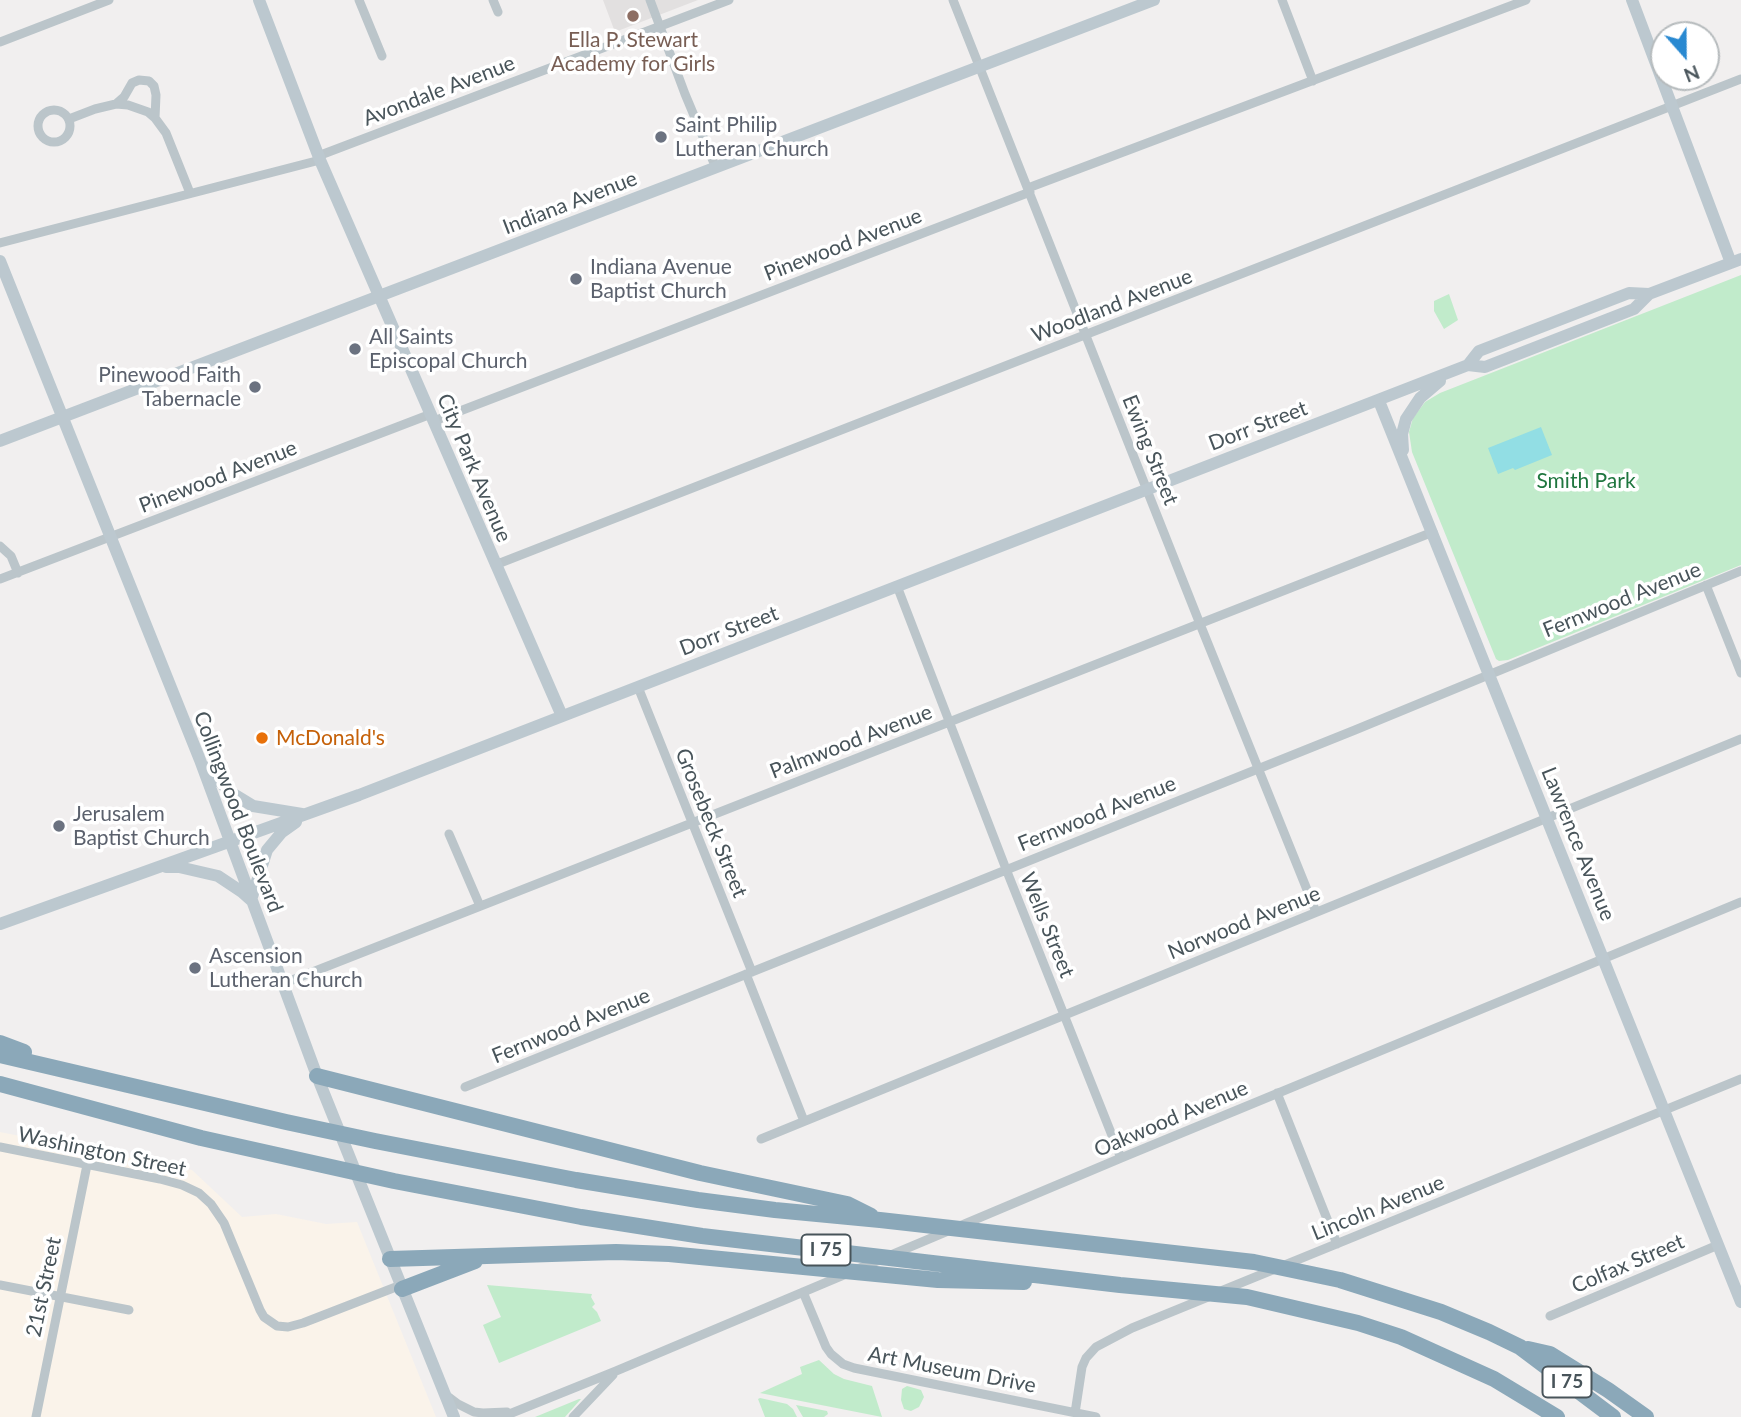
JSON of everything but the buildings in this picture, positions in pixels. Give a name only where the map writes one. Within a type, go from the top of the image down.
[{"type":"highway","points":[[0,1043],[86,1074]]},
{"type":"highway","name":"I 75","points":[[0,1055],[286,1122],[576,1180],[775,1210],[1255,1262],[1340,1280],[1453,1317],[1520,1347],[1613,1417]]},
{"type":"highway","points":[[317,1076],[700,1173],[847,1203],[880,1220]]},
{"type":"highway","name":"I 75","points":[[0,1084],[240,1147],[394,1181],[581,1217],[702,1236],[1247,1297],[1358,1323],[1401,1337],[1494,1379],[1557,1417]]},
{"type":"highway","points":[[0,1091],[82,1107]]},
{"type":"highway","points":[[390,1259],[616,1252],[669,1254],[938,1280],[1120,1284]]},
{"type":"highway","points":[[401,1287],[486,1257]]},
{"type":"highway","points":[[1520,1347],[1550,1354],[1646,1417]]},
{"type":"main road","name":"City Park Avenue","points":[[259,0],[319,158],[562,716]]},
{"type":"main road","name":"Indiana Avenue","points":[[0,442],[1154,0]]},
{"type":"main road","points":[[1632,0],[1736,261]]},
{"type":"main road","name":"Collingwood Boulevard","points":[[0,261],[200,760],[317,1076],[454,1417]]},
{"type":"main road","name":"Dorr Street","points":[[0,924],[305,814],[1379,401],[1468,365],[1479,351],[1629,293],[1649,294],[1736,261]]},
{"type":"main road","points":[[1404,461],[1402,434],[1412,408],[1431,388],[1453,372]]},
{"type":"main road","name":"Lawrence Avenue","points":[[1379,401],[1741,1302]]},
{"type":"main road","points":[[200,760],[239,800],[253,806],[305,814]]},
{"type":"main road","points":[[158,866],[179,867],[218,876],[251,901],[267,850],[282,832],[305,814]]},
{"type":"street","points":[[0,42],[109,0]]},
{"type":"street","points":[[359,0],[382,56]]},
{"type":"street","points":[[493,0],[498,12]]},
{"type":"street","points":[[650,0],[716,167]]},
{"type":"street","name":"Avondale Avenue","points":[[0,243],[319,158],[729,0]]},
{"type":"street","name":"Ewing Street","points":[[953,0],[1316,912]]},
{"type":"street","points":[[1282,0],[1313,81]]},
{"type":"street","name":"Pinewood Avenue","points":[[0,579],[432,418],[1526,0]]},
{"type":"street","name":"Woodland Avenue","points":[[495,565],[1741,79]]},
{"type":"street","points":[[116,104],[124,97],[132,83],[139,80],[149,81],[154,86],[156,95],[155,118]]},
{"type":"street","points":[[69,120],[116,104],[138,108],[155,118],[170,142],[190,193]]},
{"type":"street","name":"Palmwood Avenue","points":[[282,984],[1433,532]]},
{"type":"street","points":[[0,546],[10,556],[18,573]]},
{"type":"street","name":"Fernwood Avenue","points":[[465,1087],[1741,571]]},
{"type":"street","points":[[1706,585],[1741,673]]},
{"type":"street","name":"Wells Street","points":[[897,586],[1121,1158]]},
{"type":"street","name":"Grosebeck Street","points":[[638,687],[804,1121]]},
{"type":"street","name":"Norwood Avenue","points":[[761,1139],[1741,739]]},
{"type":"street","points":[[449,834],[480,906]]},
{"type":"street","name":"Oakwood Avenue","points":[[502,1417],[1741,902]]},
{"type":"street","name":"Lincoln Avenue","points":[[1075,1413],[1083,1367],[1090,1353],[1104,1342],[1316,1252],[1741,1079]]},
{"type":"street","points":[[1278,1093],[1337,1244]]},
{"type":"street","name":"Washington Street","points":[[0,1147],[160,1179],[190,1188],[211,1204],[224,1223],[260,1310],[264,1317],[276,1326],[303,1324],[401,1287]]},
{"type":"street","name":"21st Street","points":[[36,1417],[87,1165]]},
{"type":"street","name":"Colfax Street","points":[[1550,1316],[1718,1245]]},
{"type":"street","points":[[0,1285],[129,1310]]},
{"type":"street","name":"Art Museum Drive","points":[[803,1292],[826,1347],[843,1364],[1096,1417]]},
{"type":"street","name":"Oakwood Avenue","points":[[573,1417],[616,1371]]},
{"type":"street","name":"Oakwood Avenue","points":[[444,1394],[474,1412],[516,1411]]},
{"type":"shaded area","name":"Ella P. Stewart Academy for Girls","points":[[603,0],[698,0],[615,32]]},
{"type":"shaded area","points":[[0,1132],[192,1170],[242,1217],[276,1214],[326,1224],[357,1222],[436,1417],[0,1417]]},
{"type":"green space","name":"Smith Park","points":[[1741,275],[1741,565],[1508,660],[1499,661],[1412,452],[1409,432],[1413,418],[1425,402],[1440,393]]},
{"type":"green space","points":[[1449,294],[1458,320],[1444,329],[1434,311],[1434,301]]},
{"type":"green space","points":[[487,1285],[592,1294],[595,1304],[592,1307],[601,1321],[499,1363],[483,1325],[501,1317]]},
{"type":"green space","points":[[819,1360],[844,1379],[872,1386],[882,1417],[760,1393],[802,1374],[800,1367]]},
{"type":"green space","points":[[907,1386],[921,1390],[924,1397],[919,1407],[911,1411],[904,1409],[901,1400],[902,1389]]},
{"type":"green space","points":[[579,1399],[565,1417],[535,1417]]},
{"type":"green space","points":[[758,1399],[787,1404],[797,1417],[765,1417]]},
{"type":"green space","points":[[796,1405],[827,1411],[828,1414],[824,1417],[803,1417]]},
{"type":"water","points":[[1541,427],[1552,455],[1498,474],[1488,448]]},
{"type":"place","name":"Ella P. Stewart Academy for Girls","points":[[633,16]]},
{"type":"place","name":"Saint Philip Lutheran Church","points":[[661,137]]},
{"type":"place","name":"Indiana Avenue Baptist Church","points":[[576,279]]},
{"type":"place","name":"All Saints Episcopal Church","points":[[355,349]]},
{"type":"place","name":"Pinewood Faith Tabernacle","points":[[255,387]]},
{"type":"place","name":"McDonald's","points":[[262,738]]},
{"type":"place","name":"Jerusalem Baptist Church","points":[[59,826]]},
{"type":"place","name":"Ascension Lutheran Church","points":[[195,968]]}]
